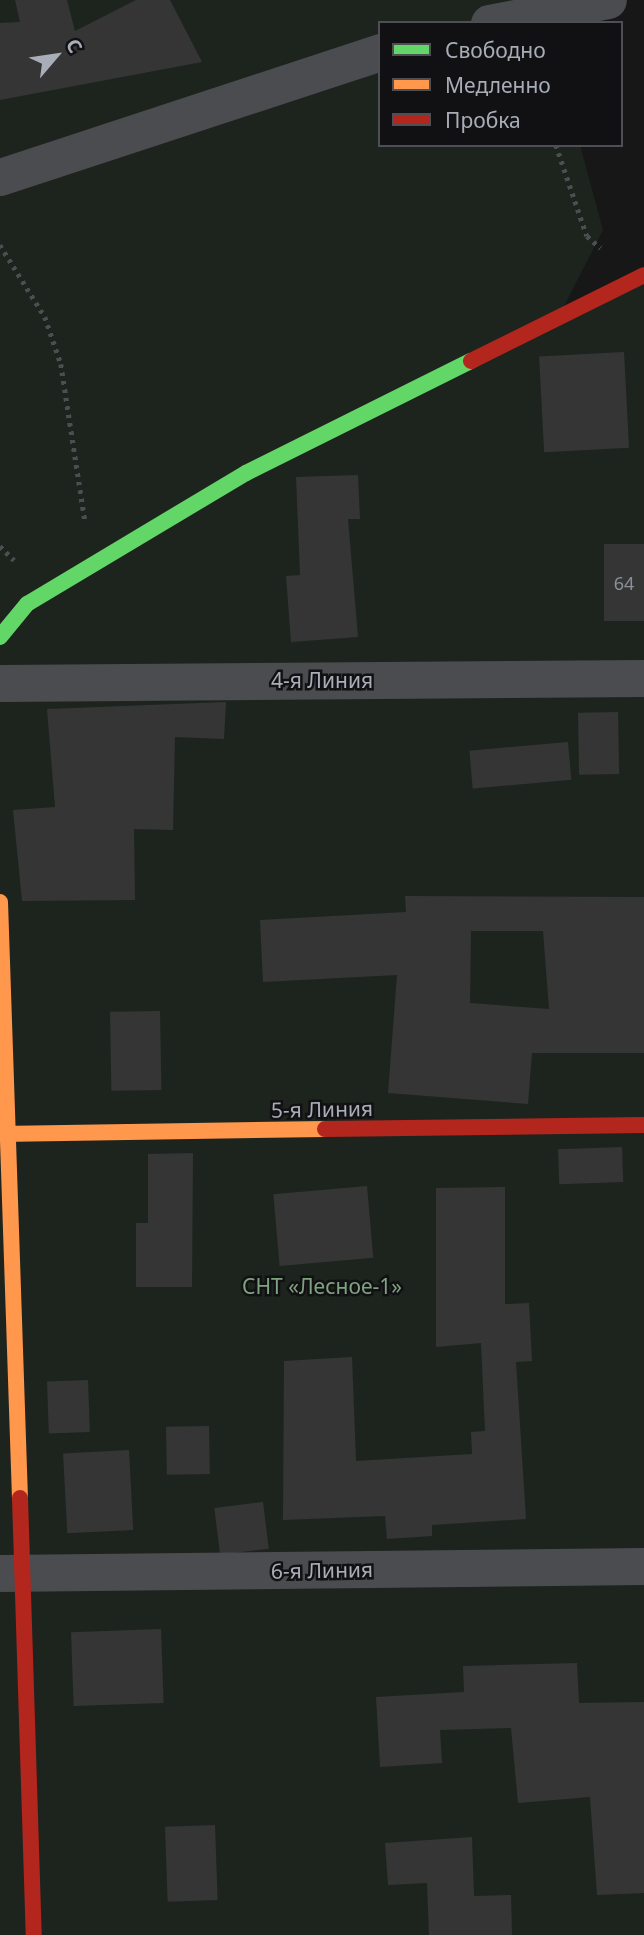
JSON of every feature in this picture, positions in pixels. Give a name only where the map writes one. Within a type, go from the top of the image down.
[{"type":"street","points":[[499,21],[607,0]]},
{"type":"street","points":[[0,177],[378,53]]},
{"type":"street","points":[[0,637],[27,604],[246,473],[644,275]]},
{"type":"street","name":"4-я Линия","points":[[0,683],[644,678]]},
{"type":"street","points":[[0,902],[13,1573],[34,1935]]},
{"type":"street","name":"5-я Линия","points":[[3,1134],[644,1125]]},
{"type":"street","name":"6-я Линия","points":[[13,1573],[644,1566]]},
{"type":"path","points":[[557,147],[587,236],[605,250]]},
{"type":"path","points":[[0,245],[45,317],[61,364],[82,511],[97,560]]},
{"type":"green space","name":"СНТ «Лесное-1»","points":[[0,0],[608,0],[556,21],[378,21],[378,147],[581,147],[603,230],[558,318],[644,275],[644,1935],[0,1935]]},
{"type":"building","points":[[15,0],[67,0],[75,31],[136,0],[170,0],[202,62],[0,100],[0,23],[20,22]]},
{"type":"building","points":[[624,352],[629,448],[544,452],[539,356]]},
{"type":"building","points":[[358,475],[360,519],[348,519],[358,637],[291,642],[286,576],[300,575],[296,477]]},
{"type":"building","points":[[604,544],[644,544],[644,621],[604,621]]},
{"type":"building","points":[[226,702],[224,739],[175,737],[173,830],[134,829],[135,900],[22,901],[13,810],[55,807],[47,709]]},
{"type":"building","points":[[618,712],[619,774],[579,775],[578,713]]},
{"type":"building","points":[[568,742],[571,780],[473,788],[469,751]]},
{"type":"building","points":[[405,896],[644,897],[644,1053],[532,1053],[528,1104],[388,1093],[397,975],[263,982],[260,920],[406,912]],"holes":[[[471,931],[543,931],[549,1009],[470,1003]]]},
{"type":"building","points":[[160,1011],[161,1090],[111,1091],[110,1012]]},
{"type":"building","points":[[622,1147],[623,1182],[559,1184],[558,1149]]},
{"type":"building","points":[[193,1153],[192,1287],[136,1287],[136,1223],[148,1223],[148,1154]]},
{"type":"building","points":[[367,1186],[373,1258],[280,1266],[273,1194]]},
{"type":"building","points":[[505,1187],[505,1304],[529,1303],[532,1361],[516,1362],[526,1519],[432,1525],[432,1536],[387,1539],[385,1516],[283,1520],[284,1361],[352,1357],[356,1461],[472,1454],[471,1432],[485,1431],[481,1343],[436,1347],[436,1188]]},
{"type":"building","points":[[88,1380],[90,1432],[49,1433],[47,1381]]},
{"type":"building","points":[[209,1426],[210,1474],[167,1475],[166,1427]]},
{"type":"building","points":[[129,1450],[133,1530],[67,1533],[63,1453]]},
{"type":"building","points":[[263,1502],[269,1549],[220,1555],[214,1508]]},
{"type":"building","points":[[161,1629],[164,1703],[74,1706],[71,1632]]},
{"type":"building","points":[[577,1663],[579,1703],[644,1702],[644,1893],[597,1895],[590,1797],[518,1803],[511,1728],[440,1730],[442,1763],[380,1767],[376,1697],[464,1692],[463,1666]]},
{"type":"building","points":[[215,1825],[218,1900],[168,1902],[165,1827]]},
{"type":"building","points":[[472,1837],[474,1896],[511,1895],[512,1935],[429,1935],[427,1883],[388,1885],[385,1843]]},
{"type":"traffic: fast","points":[[0,637],[27,604],[246,473],[471,361]]},
{"type":"traffic: slow","points":[[0,902],[20,1498]]},
{"type":"traffic: slow","points":[[0,1134],[325,1129]]},
{"type":"traffic: jam","points":[[471,361],[644,275]]},
{"type":"traffic: jam","points":[[325,1129],[644,1125]]},
{"type":"traffic: jam","points":[[20,1498],[34,1935]]}]
